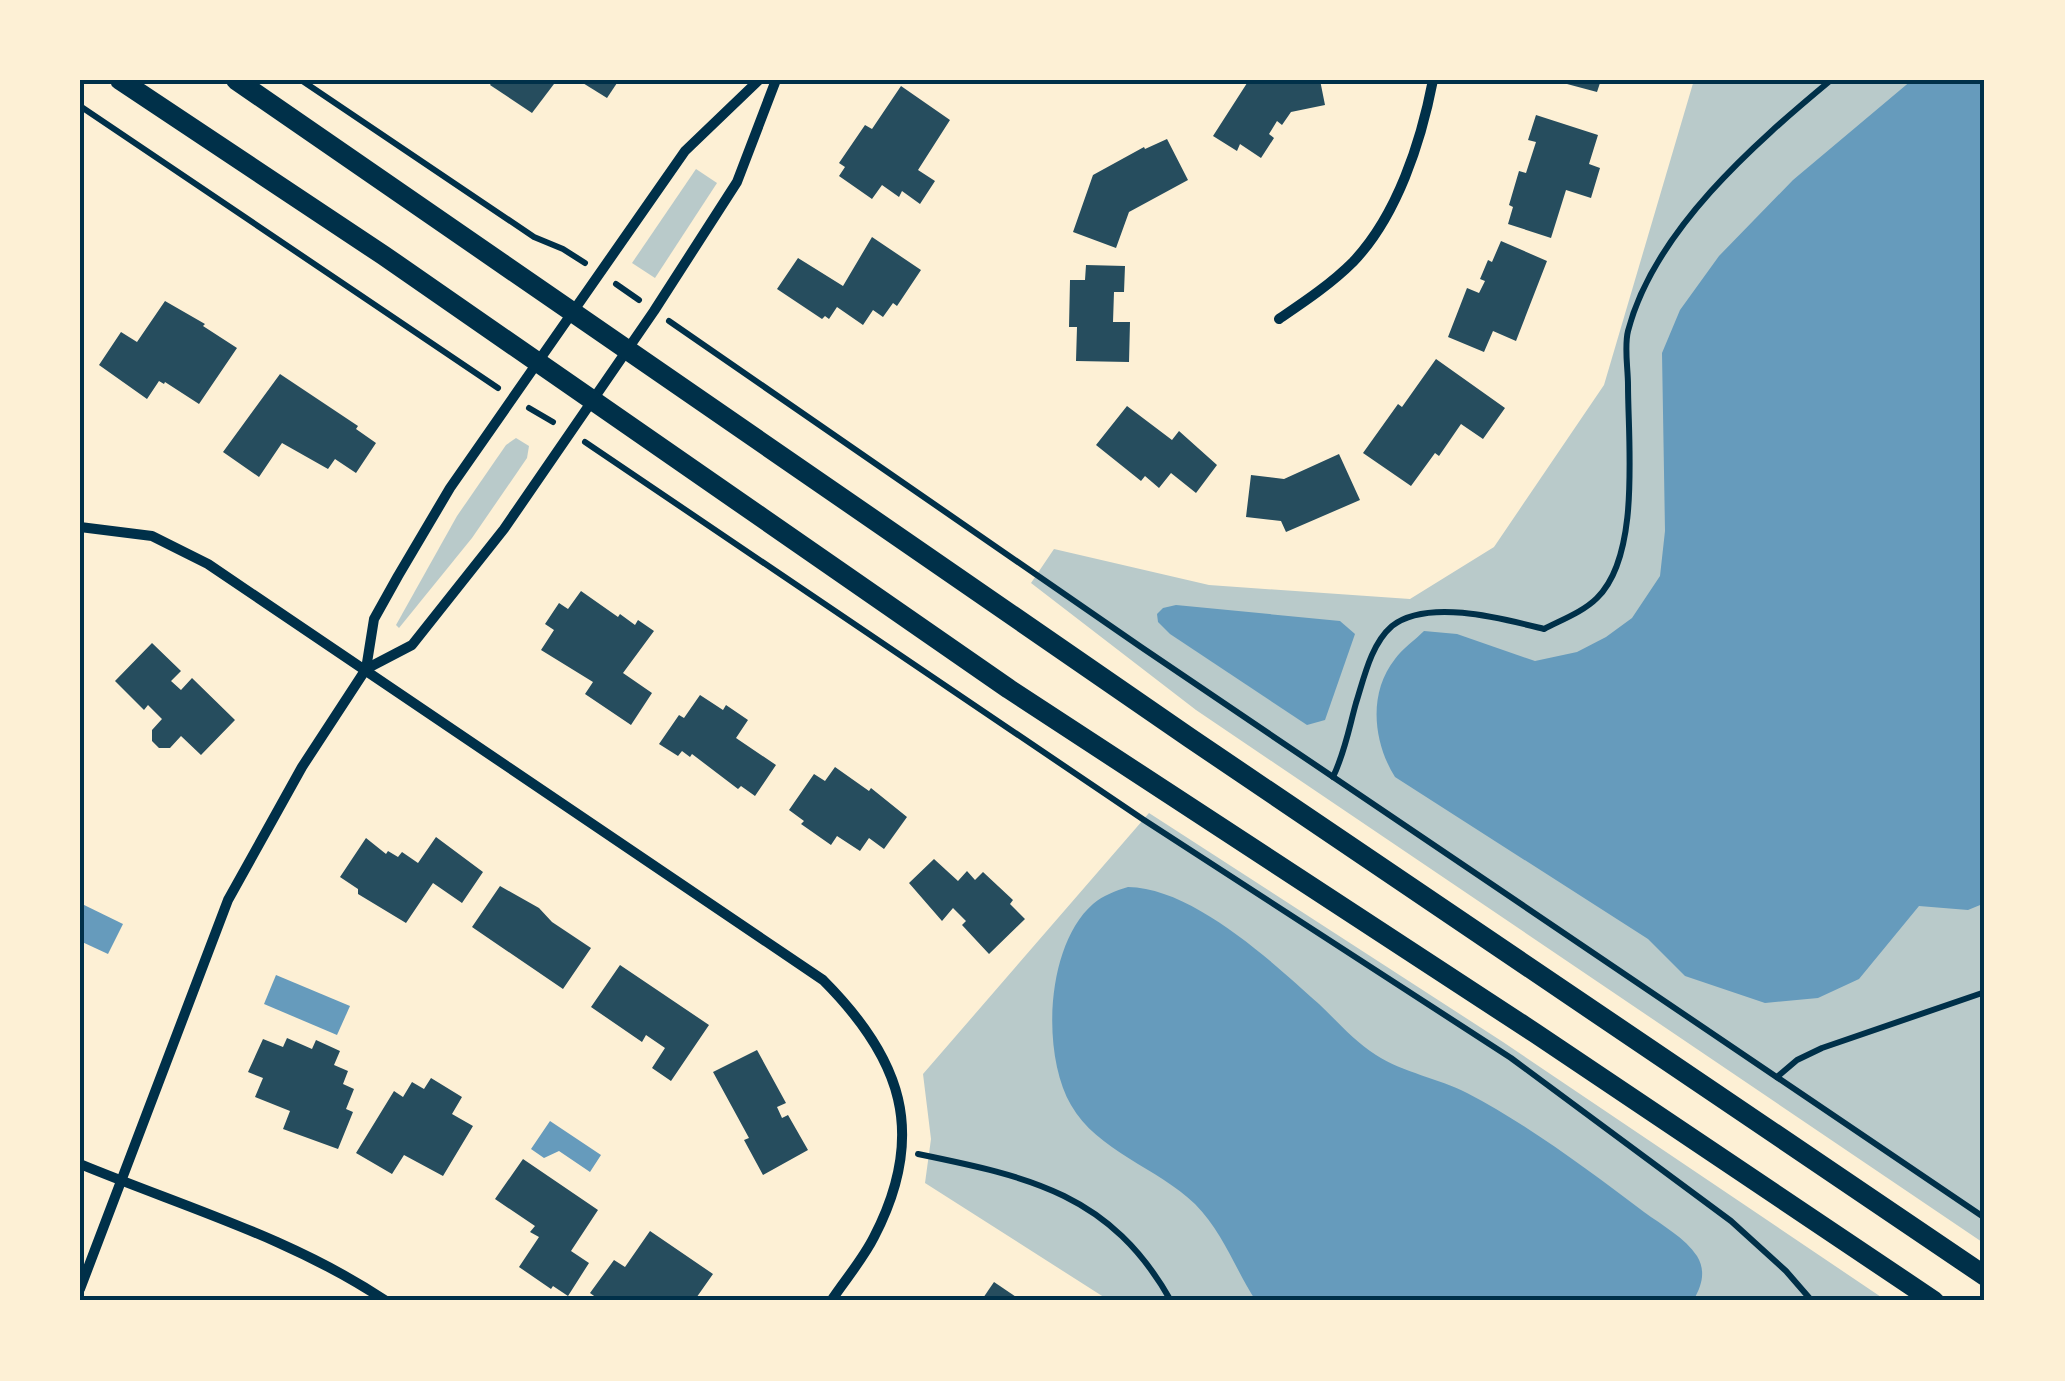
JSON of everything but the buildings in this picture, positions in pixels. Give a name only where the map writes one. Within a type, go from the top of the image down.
[{"type":"main road","points":[[120,80],[537,362],[1009,689],[1566,1053],[1934,1301]]},
{"type":"main road","points":[[236,80],[1190,738],[1985,1276]]},
{"type":"street","points":[[80,1289],[228,900],[286,794],[366,669],[374,619],[431,519],[685,151],[759,80]]},
{"type":"street","points":[[366,669],[412,645],[496,540],[737,182],[776,80]]},
{"type":"street","points":[[1279,319],[1352,263],[1376,230],[1410,164],[1433,80]]},
{"type":"street","points":[[80,527],[152,536],[208,564],[823,980],[858,1014],[886,1057],[900,1100],[902,1151],[890,1199],[874,1238],[831,1301]]},
{"type":"street","points":[[80,1164],[178,1200],[312,1257],[386,1301]]},
{"type":"path","points":[[300,80],[534,237],[568,252]]},
{"type":"path","points":[[1333,777],[1347,744],[1372,652],[1392,626],[1418,614],[1484,614],[1544,628],[1598,598],[1618,563],[1628,523],[1628,334],[1647,284],[1672,240],[1699,205],[1790,114],[1831,80]]},
{"type":"path","points":[[80,106],[450,358],[570,433],[1144,820],[1511,1058],[1731,1221],[1786,1271],[1812,1301]]},
{"type":"path","points":[[704,346],[1985,1218]]},
{"type":"path","points":[[1777,1076],[1822,1048],[1985,992]]},
{"type":"path","points":[[902,1151],[1004,1172],[1063,1193],[1121,1233],[1143,1256],[1171,1301]]},
{"type":"shaded area","points":[[1694,80],[1985,80],[1985,1244],[1196,710],[1031,583],[1054,549],[1209,585],[1410,599],[1494,547],[1604,385]]},
{"type":"shaded area","points":[[696,169],[717,183],[655,278],[632,263]]},
{"type":"shaded area","points":[[516,438],[529,446],[527,458],[472,538],[399,628],[396,625],[457,516],[506,445]]},
{"type":"shaded area","points":[[1149,813],[1503,1042],[1887,1301],[1110,1301],[925,1183],[931,1139],[923,1074]]},
{"type":"water","points":[[1912,80],[1985,80],[1985,903],[1968,910],[1919,906],[1859,979],[1818,998],[1765,1003],[1685,976],[1648,939],[1395,777],[1378,733],[1377,702],[1386,672],[1424,631],[1457,634],[1535,661],[1577,652],[1632,618],[1660,576],[1665,531],[1662,353],[1680,310],[1719,256],[1793,180]]},
{"type":"water","points":[[1176,605],[1340,621],[1355,634],[1325,720],[1307,725],[1170,634],[1158,622],[1157,614]]},
{"type":"water","points":[[1128,887],[1153,891],[1204,913],[1255,948],[1376,1055],[1467,1093],[1513,1120],[1673,1232],[1700,1262],[1701,1283],[1694,1299],[1256,1301],[1205,1215],[1180,1191],[1096,1135],[1071,1105],[1061,1083],[1052,1029],[1053,1000],[1066,945],[1077,922],[1093,904]]},
{"type":"water","points":[[80,903],[123,924],[108,954],[80,941]]},
{"type":"water","points":[[276,975],[350,1006],[337,1035],[264,1004]]},
{"type":"water","points":[[550,1121],[601,1155],[590,1172],[559,1151],[544,1158],[531,1149]]}]
